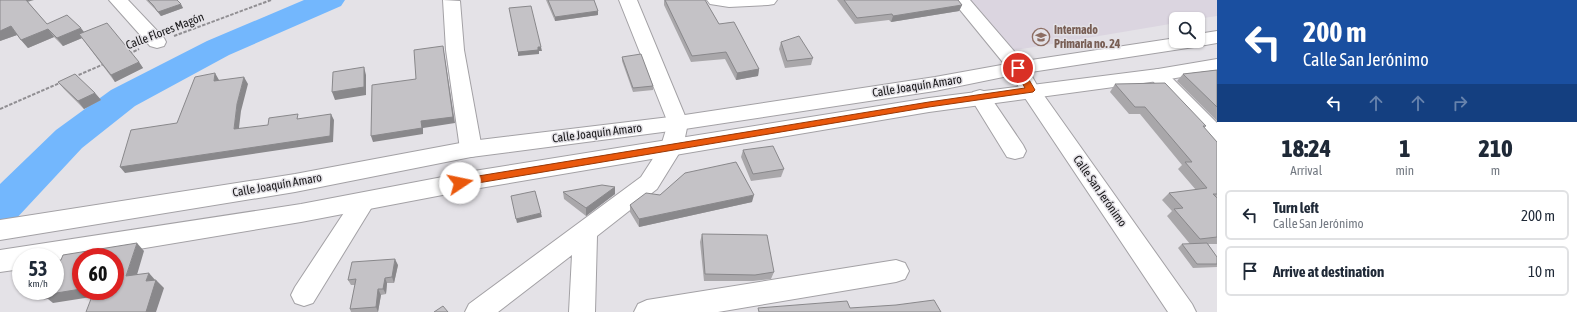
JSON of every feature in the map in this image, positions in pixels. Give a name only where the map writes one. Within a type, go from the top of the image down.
[{"type":"main road","points":[[118,0],[157,42]]},
{"type":"main road","points":[[478,312],[585,233],[649,183],[672,147],[678,123],[628,0]]},
{"type":"main road","points":[[716,0],[729,2],[768,0]]},
{"type":"main road","name":"Calle San Jerónimo","points":[[961,0],[1018,68],[1030,90],[1184,312]]},
{"type":"main road","points":[[451,1],[455,50],[471,149]]},
{"type":"main road","points":[[1205,39],[1217,37]]},
{"type":"main road","name":"Calle Joaquín Amaro","points":[[5,230],[295,183],[471,149],[678,123],[935,84],[1018,68],[1169,45]]},
{"type":"main road","name":"Calle Joaquín Amaro","points":[[64,251],[363,202],[474,180],[980,97],[1158,75],[1217,64]]},
{"type":"main road","points":[[1158,75],[1217,136]]},
{"type":"main road","points":[[980,97],[1015,151]]},
{"type":"main road","points":[[304,295],[363,202]]},
{"type":"main road","points":[[582,312],[585,233]]},
{"type":"main road","points":[[648,312],[896,271]]},
{"type":"path","name":"Calle Flores Magón","points":[[128,54],[271,0]]},
{"type":"path","points":[[71,78],[107,63]]},
{"type":"path","points":[[0,109],[64,82]]},
{"type":"shaded area","name":"Internado Primaria no. 24","points":[[961,0],[1217,0],[1217,16],[1205,18],[1205,12],[1169,12],[1169,24],[1004,52]]},
{"type":"building","points":[[0,0],[26,0],[47,24],[67,15],[81,28],[57,38],[48,29],[21,40],[11,26],[0,31]]},
{"type":"building","points":[[148,0],[177,0],[181,4],[158,12]]},
{"type":"building","points":[[548,0],[594,0],[598,11],[555,17]]},
{"type":"building","points":[[665,0],[705,0],[719,24],[734,22],[759,69],[737,73],[726,52],[692,56]]},
{"type":"building","points":[[844,0],[958,0],[962,5],[893,16],[892,14],[857,18]]},
{"type":"building","points":[[531,6],[541,47],[538,47],[538,50],[518,52],[509,8]]},
{"type":"building","points":[[107,23],[139,62],[111,75],[79,34]]},
{"type":"building","points":[[799,36],[813,58],[787,61],[781,42]]},
{"type":"building","points":[[443,46],[453,117],[421,121],[422,128],[371,136],[372,85],[416,79],[414,50]]},
{"type":"building","points":[[641,54],[653,86],[633,88],[622,57]]},
{"type":"building","points":[[364,67],[364,87],[332,92],[333,72]]},
{"type":"building","points":[[1217,70],[1217,107],[1183,74]]},
{"type":"building","points":[[215,73],[214,81],[244,77],[237,104],[234,129],[268,125],[269,118],[298,114],[297,119],[331,114],[330,136],[120,167],[131,130],[177,123],[195,77]]},
{"type":"building","points":[[75,74],[95,93],[78,101],[58,82]]},
{"type":"building","points":[[1165,83],[1206,126],[1203,126],[1217,142],[1217,194],[1213,194],[1217,198],[1217,237],[1200,239],[1174,209],[1183,208],[1169,193],[1207,188],[1185,162],[1192,162],[1145,107],[1135,107],[1115,84]]},
{"type":"building","points":[[773,146],[784,169],[753,174],[743,150]]},
{"type":"building","points":[[736,162],[754,195],[639,219],[630,205],[646,193],[660,195],[685,173]]},
{"type":"building","points":[[602,185],[615,187],[586,208],[563,192]]},
{"type":"building","points":[[535,191],[541,213],[516,219],[511,196]]},
{"type":"building","points":[[702,234],[767,235],[774,272],[755,275],[705,274]]},
{"type":"building","points":[[137,243],[126,276],[149,273],[146,281],[156,280],[146,312],[86,312],[91,300],[124,300],[124,248],[106,248]]},
{"type":"building","points":[[1207,243],[1217,257],[1217,264],[1197,264],[1182,244]]},
{"type":"building","points":[[72,254],[72,290],[64,292],[64,255]]},
{"type":"building","points":[[395,259],[392,277],[385,278],[383,289],[378,289],[376,307],[350,309],[356,279],[348,280],[352,262]]},
{"type":"building","points":[[934,300],[941,312],[759,312],[758,308],[847,301],[850,308],[896,305]]},
{"type":"building","points":[[443,306],[448,312],[434,312]]},
{"type":"waterway","points":[[0,210],[69,139],[123,98],[218,48],[330,0]]},
{"type":"place","name":"Internado Primaria no. 24","points":[[1041,37]]},
{"type":"route","points":[[460,183],[929,105],[1030,90],[1018,68]]}]
